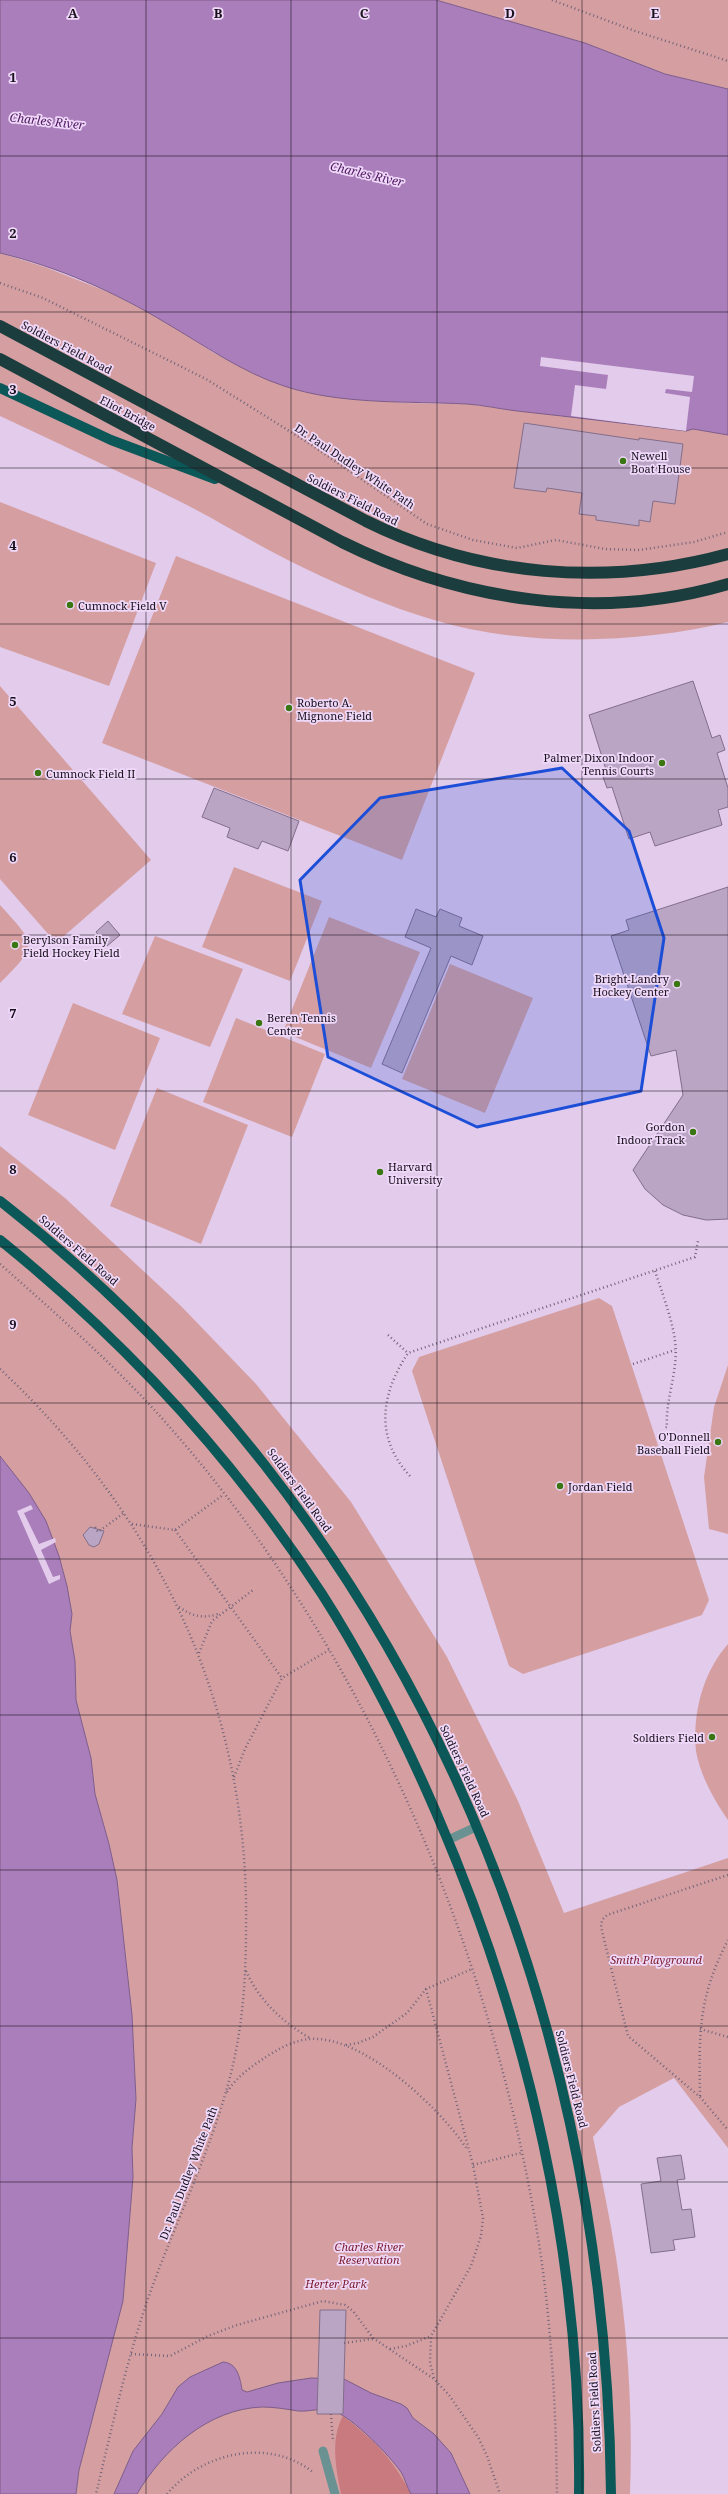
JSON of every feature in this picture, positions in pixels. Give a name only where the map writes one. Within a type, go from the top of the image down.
[{"type":"highway","name":"Soldiers Field Road","points":[[0,326],[366,521],[410,541],[442,552],[504,566],[577,573],[642,571],[728,554]]},
{"type":"highway","name":"Eliot Bridge","points":[[0,359],[243,489]]},
{"type":"highway","points":[[243,489],[371,556],[432,579],[480,592],[543,601],[609,602],[673,596],[728,584]]},
{"type":"main road","points":[[0,388],[111,440],[243,489]]},
{"type":"main road","name":"Soldiers Field Road","points":[[0,1201],[71,1259],[142,1325],[206,1392],[266,1464],[320,1538],[383,1639],[418,1701],[476,1827],[512,1919],[542,2012],[572,2130],[590,2230],[601,2310],[608,2395],[611,2494]]},
{"type":"main road","name":"Soldiers Field Road","points":[[0,1240],[82,1310],[138,1363],[221,1456],[272,1522],[322,1595],[367,1670],[406,1747],[448,1840],[478,1915],[521,2049],[542,2135],[559,2231],[572,2331],[578,2413],[579,2494]]},
{"type":"lane","points":[[448,1840],[476,1827]]},
{"type":"lane","points":[[324,2451],[335,2494]]},
{"type":"path","points":[[552,0],[635,32],[728,61]]},
{"type":"path","name":"Dr. Paul Dudley White Path","points":[[0,283],[43,298],[206,379],[310,444],[421,520],[443,531],[511,548],[531,547],[556,540],[631,551],[694,542],[728,532]]},
{"type":"path","points":[[410,1476],[391,1450],[385,1410],[388,1391],[396,1372],[408,1353],[695,1257],[698,1241]]},
{"type":"path","points":[[0,1264],[78,1334],[148,1403],[223,1495],[296,1595],[330,1650],[376,1737],[423,1838],[444,1888],[472,1969],[502,2069],[521,2151],[540,2249],[548,2322],[556,2430],[557,2494]]},
{"type":"path","points":[[655,1271],[676,1342],[666,1415],[667,1427],[663,1428]]},
{"type":"path","points":[[388,1335],[408,1353]]},
{"type":"path","points":[[633,1364],[675,1350]]},
{"type":"path","name":"Dr. Paul Dudley White Path","points":[[0,1369],[38,1407],[84,1458],[132,1524],[157,1566],[178,1606],[198,1654],[216,1705],[234,1778],[247,1879],[246,1970],[237,2047],[225,2095],[212,2137],[151,2290],[131,2354],[96,2494]]},
{"type":"path","points":[[132,1524],[175,1530],[223,1495]]},
{"type":"path","points":[[95,1527],[98,1532],[124,1513]]},
{"type":"path","points":[[175,1530],[282,1678]]},
{"type":"path","points":[[178,1606],[196,1617],[208,1618],[219,1614],[253,1590]]},
{"type":"path","points":[[198,1654],[206,1632],[219,1614]]},
{"type":"path","points":[[234,1778],[245,1749],[282,1678],[330,1650]]},
{"type":"path","points":[[728,1875],[607,1915],[602,1920],[601,1927],[628,2036],[700,2097],[728,2130]]},
{"type":"path","points":[[700,2097],[700,2029],[703,2005],[713,1968],[728,1940]]},
{"type":"path","points":[[346,2045],[366,2040],[387,2028],[414,2006],[426,1989],[472,1969]]},
{"type":"path","points":[[246,1970],[252,1984],[269,2006],[310,2038]]},
{"type":"path","points":[[426,1989],[473,2165],[483,2218],[481,2236],[471,2266],[431,2336],[430,2363],[434,2379]]},
{"type":"path","points":[[700,2029],[728,2037]]},
{"type":"path","points":[[225,2095],[242,2074],[269,2054],[298,2041],[310,2038],[346,2045],[372,2058],[416,2093],[461,2141],[470,2155]]},
{"type":"path","points":[[473,2165],[521,2151]]},
{"type":"path","points":[[131,2354],[170,2356],[223,2330],[323,2301],[345,2304],[353,2311],[373,2338],[434,2379],[466,2417],[488,2456],[500,2494]]},
{"type":"path","points":[[390,2349],[413,2344],[431,2336]]},
{"type":"path","points":[[344,2343],[373,2338]]},
{"type":"path","points":[[330,2414],[333,2443]]},
{"type":"path","points":[[167,2494],[179,2480],[195,2468],[230,2456],[250,2452],[269,2453],[288,2458],[305,2466],[316,2475]]},
{"type":"highlighted area","points":[[562,768],[629,831],[664,938],[641,1091],[477,1127],[328,1057],[300,880],[380,798]]},
{"type":"green space","points":[[436,0],[728,0],[728,89],[665,74],[585,43]]},
{"type":"green space","points":[[0,253],[45,267],[113,294],[166,322],[214,353],[284,386],[346,397],[405,403],[467,404],[686,431],[693,429],[728,435],[728,622],[657,635],[581,639],[505,635],[468,629],[434,620],[384,603],[352,590],[288,560],[183,503],[0,416]]},
{"type":"green space","name":"Cumnock Field V","points":[[0,502],[156,563],[109,686],[0,647]]},
{"type":"green space","name":"Roberto A. Mignone Field","points":[[176,556],[475,673],[402,860],[102,743]]},
{"type":"green space","name":"Cumnock Field II","points":[[0,686],[151,860],[56,943],[0,879]]},
{"type":"green space","points":[[234,867],[322,901],[290,981],[202,947]]},
{"type":"green space","name":"Berylson Family Field Hockey Field","points":[[0,905],[20,928],[26,937],[28,944],[27,951],[22,960],[0,983]]},
{"type":"green space","points":[[329,917],[420,952],[371,1068],[283,1032]]},
{"type":"green space","points":[[155,936],[243,969],[210,1047],[122,1014]]},
{"type":"green space","points":[[450,964],[533,998],[485,1113],[402,1079]]},
{"type":"green space","points":[[73,1003],[160,1038],[115,1150],[28,1115]]},
{"type":"green space","points":[[236,1018],[325,1054],[292,1137],[203,1102]]},
{"type":"green space","points":[[157,1088],[248,1125],[201,1244],[110,1206]]},
{"type":"green space","name":"Herter Park","points":[[0,1146],[65,1198],[181,1306],[256,1384],[351,1502],[447,1657],[518,1801],[564,1913],[728,1858],[728,2148],[674,2078],[619,2107],[593,2137],[614,2242],[624,2316],[629,2375],[631,2435],[630,2494],[76,2494],[79,2470],[123,2301],[133,2177],[132,2148],[136,2099],[132,2015],[117,1880],[95,1794],[91,1758],[76,1700],[75,1661],[70,1631],[72,1614],[67,1586],[59,1556],[6,1463],[0,1456]]},
{"type":"green space","name":"Jordan Field","points":[[599,1298],[612,1306],[709,1600],[702,1615],[523,1674],[509,1666],[412,1371],[419,1357]]},
{"type":"green space","name":"O'Donnell Baseball Field","points":[[728,1365],[728,1534],[709,1529],[704,1477],[714,1407]]},
{"type":"green space","name":"Soldiers Field","points":[[728,1644],[728,1820],[704,1778],[696,1751],[695,1737],[701,1694],[712,1667]]},
{"type":"shaded area","points":[[343,2416],[374,2442],[382,2451],[397,2470],[411,2494],[341,2494],[337,2475],[335,2444],[336,2434]]},
{"type":"water","name":"Charles River","points":[[0,0],[436,0],[585,43],[665,74],[728,89],[728,435],[693,429],[686,431],[473,405],[374,401],[306,392],[268,380],[238,366],[147,312],[106,291],[43,265],[0,253]]},
{"type":"water","points":[[0,1456],[29,1493],[46,1521],[59,1556],[67,1586],[72,1614],[70,1631],[75,1661],[76,1700],[91,1758],[95,1794],[117,1880],[132,2015],[136,2099],[132,2148],[133,2177],[123,2301],[79,2470],[76,2494],[0,2494]]},
{"type":"water","points":[[223,2362],[232,2365],[235,2368],[239,2376],[242,2390],[247,2392],[278,2383],[311,2378],[344,2379],[371,2393],[401,2404],[407,2408],[413,2418],[434,2434],[451,2453],[470,2494],[411,2494],[401,2472],[388,2456],[351,2421],[334,2411],[325,2409],[298,2411],[262,2407],[223,2415],[206,2424],[189,2435],[160,2462],[137,2494],[114,2494],[133,2451],[162,2414],[178,2387],[190,2377]]},
{"type":"pier","points":[[541,357],[694,376],[692,392],[666,389],[665,393],[690,397],[686,431],[571,416],[575,385],[606,389],[608,375],[540,366]]},
{"type":"pier","points":[[31,1505],[33,1509],[24,1513],[39,1544],[55,1538],[56,1542],[41,1550],[53,1577],[60,1575],[60,1579],[49,1584],[17,1511]]},
{"type":"building","name":"Newell Boat House","points":[[524,423],[639,440],[639,438],[683,444],[675,504],[653,501],[650,522],[639,520],[639,526],[596,520],[596,516],[579,514],[582,493],[547,488],[546,492],[514,488]]},
{"type":"building","name":"Palmer Dixon Indoor Tennis Courts","points":[[693,681],[712,738],[720,735],[725,750],[717,753],[728,788],[728,807],[718,810],[722,825],[655,846],[650,832],[629,839],[612,787],[607,788],[602,774],[607,773],[589,715]]},
{"type":"building","points":[[214,788],[299,821],[288,851],[262,841],[258,849],[227,837],[230,828],[202,817]]},
{"type":"building","points":[[728,887],[728,1219],[706,1220],[683,1215],[663,1205],[645,1189],[633,1170],[683,1095],[676,1050],[651,1056],[611,936],[629,930],[626,920]]},
{"type":"building","points":[[416,909],[436,917],[440,909],[462,918],[459,926],[483,936],[472,965],[451,956],[402,1073],[382,1064],[431,948],[405,937]]},
{"type":"building","points":[[108,921],[120,935],[107,946],[96,932]]},
{"type":"building","points":[[90,1527],[104,1531],[99,1544],[94,1547],[89,1545],[83,1535]]},
{"type":"building","points":[[681,2155],[685,2179],[677,2180],[682,2210],[691,2209],[695,2237],[673,2240],[675,2250],[651,2253],[641,2184],[661,2181],[657,2158]]},
{"type":"building","points":[[320,2310],[346,2310],[343,2414],[317,2414]]},
{"type":"place","name":"Newell Boat House","points":[[623,461]]},
{"type":"place","name":"Cumnock Field V","points":[[70,605]]},
{"type":"place","name":"Roberto A. Mignone Field","points":[[289,708]]},
{"type":"place","name":"Palmer Dixon Indoor Tennis Courts","points":[[662,763]]},
{"type":"place","name":"Cumnock Field II","points":[[38,773]]},
{"type":"place","name":"Berylson Family Field Hockey Field","points":[[15,945]]},
{"type":"place","name":"Bright-Landry Hockey Center","points":[[677,984]]},
{"type":"place","name":"Beren Tennis Center","points":[[259,1023]]},
{"type":"place","name":"Gordon Indoor Track","points":[[693,1132]]},
{"type":"place","name":"Harvard University","points":[[380,1172]]},
{"type":"place","name":"O'Donnell Baseball Field","points":[[718,1442]]},
{"type":"place","name":"Jordan Field","points":[[560,1486]]},
{"type":"place","name":"Soldiers Field","points":[[712,1737]]},
{"type":"park label","name":"Smith Playground","points":[[656,1959]]},
{"type":"park label","name":"Charles River Reservation","points":[[369,2252]]}]
